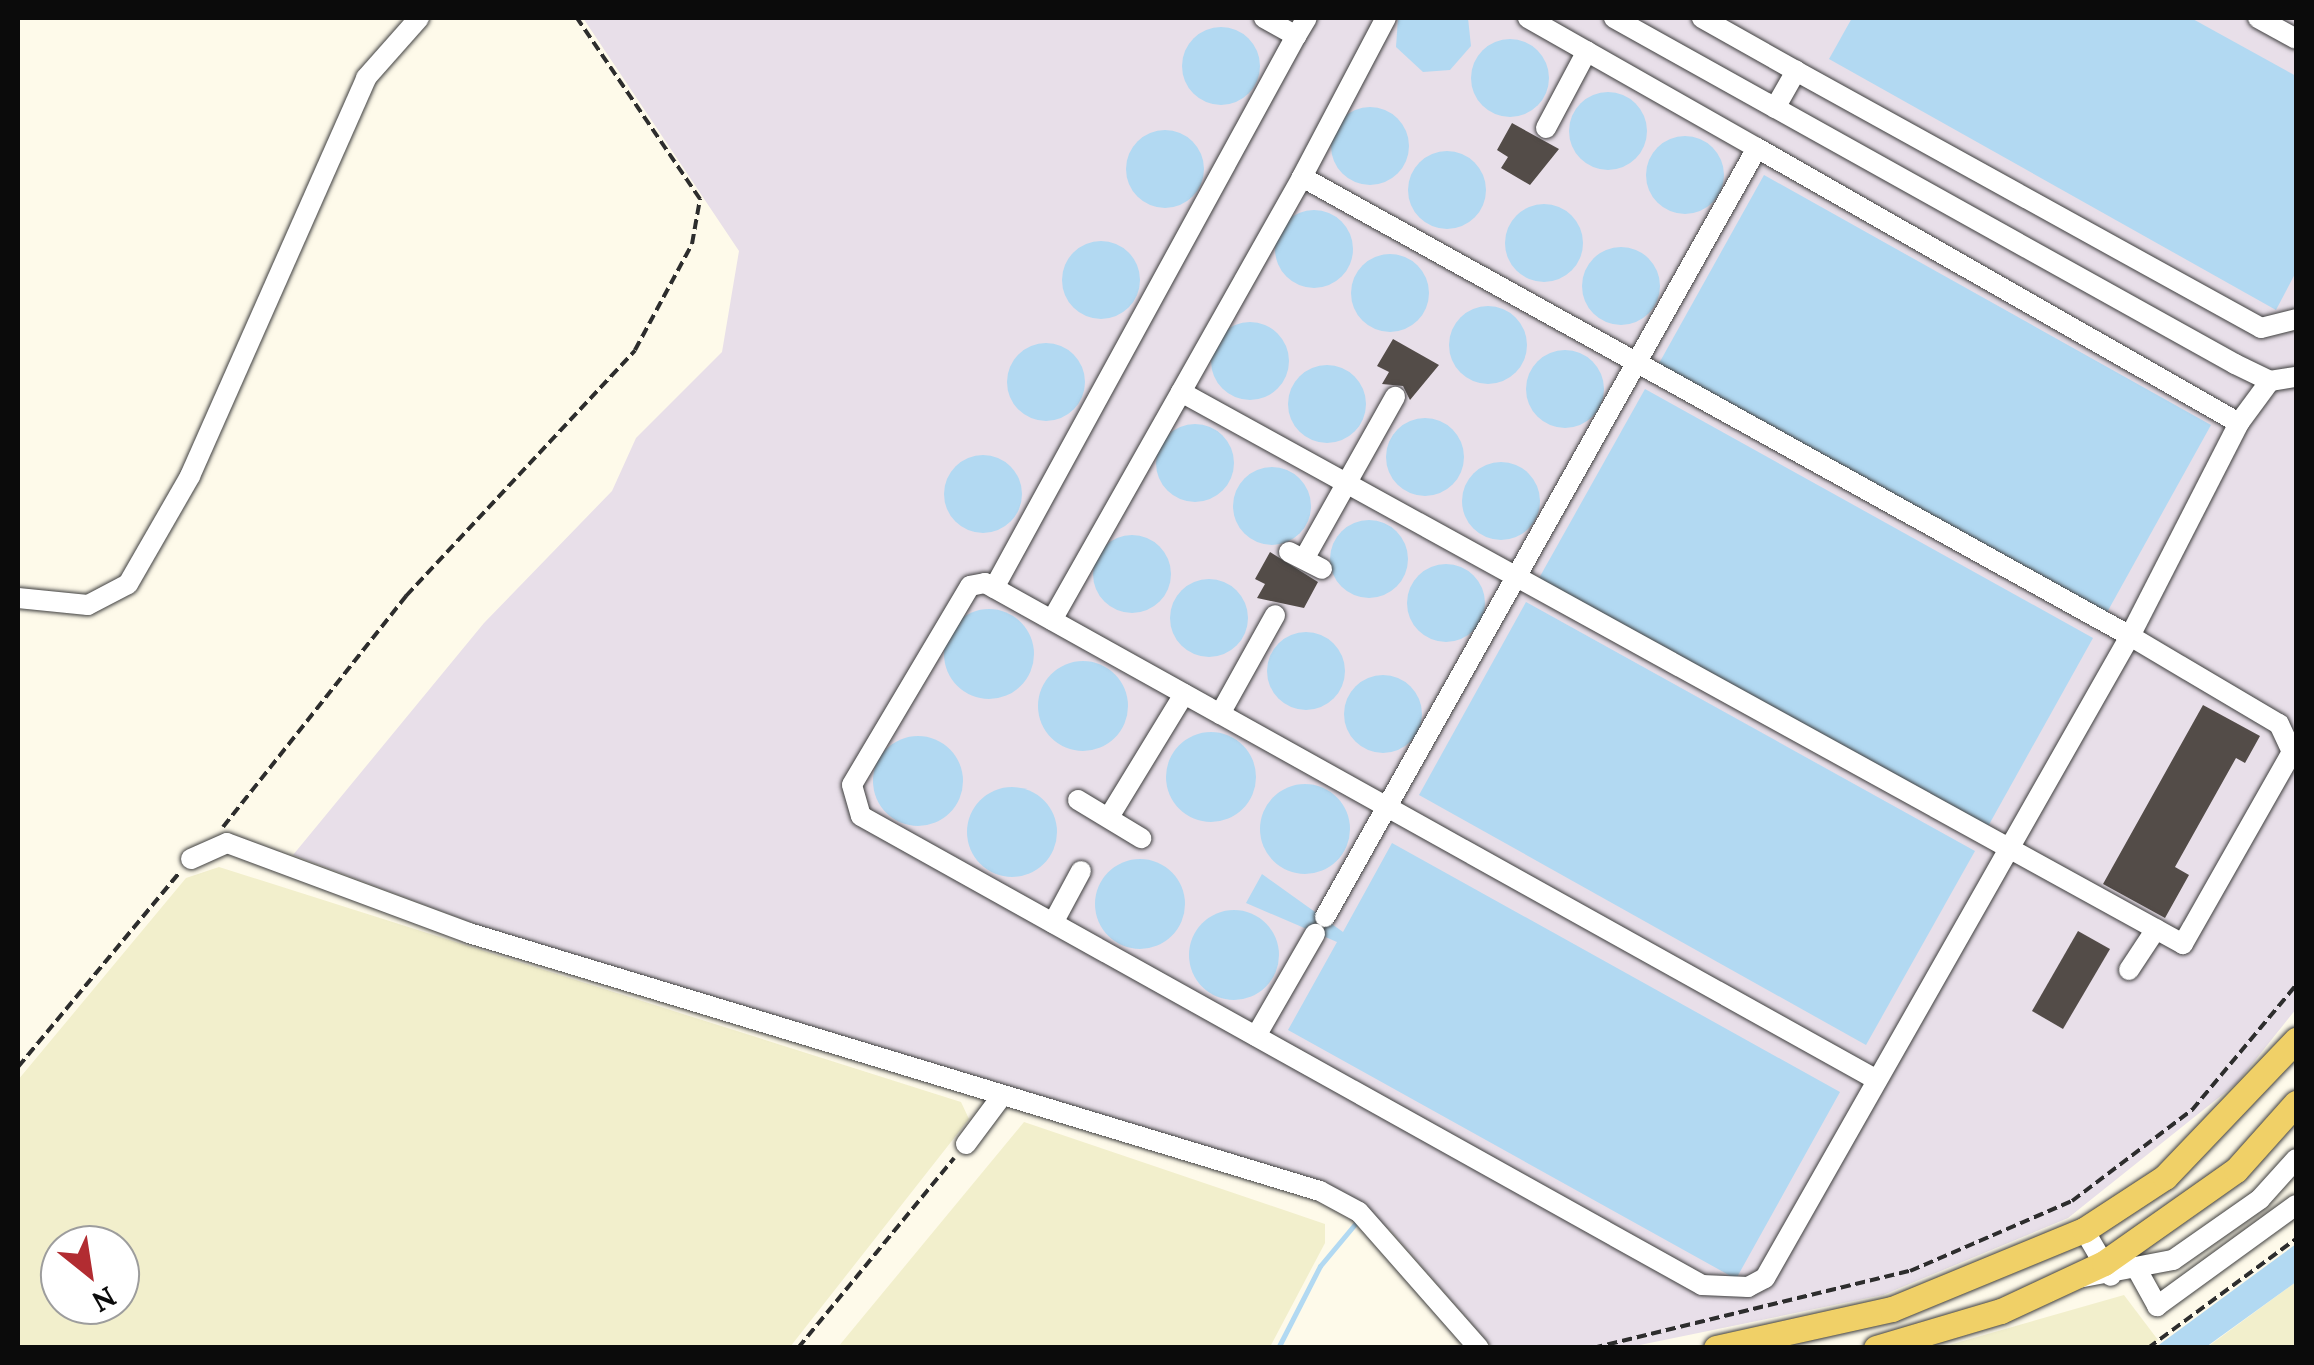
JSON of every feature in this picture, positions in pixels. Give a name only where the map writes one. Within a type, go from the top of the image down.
[{"type":"main road","points":[[1716,1348],[1892,1309],[2084,1230],[2165,1178],[2296,1040]]},
{"type":"main road","points":[[1876,1348],[2000,1311],[2069,1279],[2108,1270],[2236,1170],[2296,1103]]},
{"type":"lane","points":[[18,598],[88,605],[128,584],[198,458],[366,78],[419,18]]},
{"type":"lane","points":[[994,588],[1302,27],[1264,18]]},
{"type":"lane","points":[[1052,620],[1302,178],[1386,18]]},
{"type":"lane","points":[[1528,18],[2240,423]]},
{"type":"lane","points":[[1614,18],[2270,381],[2296,377]]},
{"type":"lane","points":[[1702,18],[2260,328],[2296,319]]},
{"type":"lane","points":[[2258,18],[2296,38]]},
{"type":"lane","points":[[1546,128],[1586,51]]},
{"type":"lane","points":[[1775,108],[1796,70]]},
{"type":"lane","points":[[1256,1036],[1519,579],[1757,148]]},
{"type":"lane","points":[[1181,392],[2183,944],[2292,752],[2290,724],[1302,178]]},
{"type":"lane","points":[[1877,1080],[994,588],[970,586],[857,769],[854,799],[861,816],[1256,1036],[1726,1290],[1765,1278],[2130,636],[2240,423],[2270,381]]},
{"type":"lane","points":[[1305,560],[1395,397]]},
{"type":"lane","points":[[1220,714],[1275,615]]},
{"type":"lane","points":[[1109,817],[1184,694]]},
{"type":"lane","points":[[1078,800],[1141,838]]},
{"type":"lane","points":[[191,859],[227,843],[469,932],[1337,1198],[1392,1246],[1479,1348]]},
{"type":"lane","points":[[1053,923],[1081,871]]},
{"type":"lane","points":[[2129,970],[2156,929]]},
{"type":"lane","points":[[966,1144],[1002,1097]]},
{"type":"lane","points":[[2084,1230],[2108,1270],[2139,1273],[2216,1232],[2296,1159]]},
{"type":"lane","points":[[2139,1273],[2158,1306],[2296,1205]]},
{"type":"path","points":[[210,848],[406,596],[635,350],[692,244],[700,198],[578,18]]},
{"type":"path","points":[[18,1067],[191,859]]},
{"type":"path","points":[[1593,1348],[1910,1271],[2072,1201],[2192,1110],[2296,984]]},
{"type":"path","points":[[798,1348],[966,1144]]},
{"type":"path","points":[[2148,1348],[2296,1239]]},
{"type":"shaded area","points":[[583,18],[2296,18],[2296,1009],[2237,1083],[2068,1218],[1883,1295],[1630,1347],[1492,1347],[1390,1230],[1321,1181],[520,941],[293,855],[484,623],[612,491],[636,438],[722,352],[739,251]]},
{"type":"shaded area","points":[[219,867],[961,1102],[969,1119],[790,1347],[18,1347],[18,1080],[186,878]]},
{"type":"shaded area","points":[[1024,1122],[1325,1224],[1325,1243],[1270,1347],[838,1347]]},
{"type":"shaded area","points":[[2296,1282],[2296,1347],[2206,1348],[2259,1309]]},
{"type":"shaded area","points":[[2124,1295],[2158,1340],[2148,1347],[1942,1347]]},
{"type":"water","points":[[1398,18],[1468,18],[1471,46],[1450,70],[1423,72],[1396,47]]},
{"type":"water","points":[[1852,18],[2191,18],[2296,76],[2296,272],[2276,310],[1829,59]]},
{"type":"water","points":[[1221,27],[1236,30],[1248,39],[1257,51],[1257,81],[1248,93],[1236,102],[1221,105],[1206,102],[1194,93],[1185,81],[1182,66],[1185,51],[1194,39],[1206,30]]},
{"type":"water","points":[[1510,39],[1525,42],[1537,51],[1546,63],[1546,93],[1537,105],[1525,114],[1510,117],[1495,114],[1483,105],[1474,93],[1471,78],[1474,63],[1483,51],[1495,42]]},
{"type":"water","points":[[1608,92],[1623,95],[1635,104],[1644,116],[1644,146],[1635,158],[1623,167],[1608,170],[1593,167],[1581,158],[1572,146],[1569,131],[1572,116],[1581,104],[1593,95]]},
{"type":"water","points":[[1370,107],[1385,110],[1397,119],[1406,131],[1406,161],[1397,173],[1385,182],[1370,185],[1355,182],[1343,173],[1334,161],[1331,146],[1334,131],[1343,119],[1355,110]]},
{"type":"water","points":[[1165,130],[1180,133],[1192,142],[1201,154],[1201,184],[1192,196],[1180,205],[1165,208],[1150,205],[1138,196],[1129,184],[1126,169],[1129,154],[1138,142],[1150,133]]},
{"type":"water","points":[[1685,136],[1700,139],[1712,148],[1721,160],[1721,190],[1712,202],[1700,211],[1685,214],[1670,211],[1658,202],[1649,190],[1646,175],[1649,160],[1658,148],[1670,139]]},
{"type":"water","points":[[1447,151],[1462,154],[1474,163],[1483,175],[1483,205],[1474,217],[1462,226],[1447,229],[1432,226],[1420,217],[1411,205],[1408,190],[1411,175],[1420,163],[1432,154]]},
{"type":"water","points":[[1764,175],[2211,425],[2105,616],[1657,367]]},
{"type":"water","points":[[1544,204],[1559,207],[1571,216],[1580,228],[1580,258],[1571,270],[1559,279],[1544,282],[1529,279],[1517,270],[1508,258],[1505,243],[1508,228],[1517,216],[1529,207]]},
{"type":"water","points":[[1314,210],[1329,213],[1341,222],[1350,234],[1350,264],[1341,276],[1329,285],[1314,288],[1299,285],[1287,276],[1278,264],[1275,249],[1278,234],[1287,222],[1299,213]]},
{"type":"water","points":[[1101,241],[1116,244],[1128,253],[1137,265],[1137,295],[1128,307],[1116,316],[1101,319],[1086,316],[1074,307],[1065,295],[1062,280],[1065,265],[1074,253],[1086,244]]},
{"type":"water","points":[[1621,247],[1636,250],[1648,259],[1657,271],[1657,301],[1648,313],[1636,322],[1621,325],[1606,322],[1594,313],[1585,301],[1582,286],[1585,271],[1594,259],[1606,250]]},
{"type":"water","points":[[1390,254],[1405,257],[1417,266],[1426,278],[1426,308],[1417,320],[1405,329],[1390,332],[1375,329],[1363,320],[1354,308],[1351,293],[1354,278],[1363,266],[1375,257]]},
{"type":"water","points":[[1488,306],[1503,309],[1515,318],[1524,330],[1524,360],[1515,372],[1503,381],[1488,384],[1473,381],[1461,372],[1452,360],[1449,345],[1452,330],[1461,318],[1473,309]]},
{"type":"water","points":[[1250,322],[1265,325],[1277,334],[1286,346],[1286,376],[1277,388],[1265,397],[1250,400],[1235,397],[1223,388],[1214,376],[1211,361],[1214,346],[1223,334],[1235,325]]},
{"type":"water","points":[[1046,343],[1061,346],[1073,355],[1082,367],[1082,397],[1073,409],[1061,418],[1046,421],[1031,418],[1019,409],[1010,397],[1007,382],[1010,367],[1019,355],[1031,346]]},
{"type":"water","points":[[1565,350],[1580,353],[1592,362],[1601,374],[1601,404],[1592,416],[1580,425],[1565,428],[1550,425],[1538,416],[1529,404],[1526,389],[1529,374],[1538,362],[1550,353]]},
{"type":"water","points":[[1327,365],[1355,376],[1366,404],[1355,432],[1327,443],[1299,432],[1288,404],[1299,376]]},
{"type":"water","points":[[1645,389],[2093,638],[1986,830],[1538,580]]},
{"type":"water","points":[[1425,418],[1440,421],[1452,430],[1461,442],[1461,472],[1452,484],[1440,493],[1425,496],[1410,493],[1398,484],[1389,472],[1386,457],[1389,442],[1398,430],[1410,421]]},
{"type":"water","points":[[1195,424],[1210,427],[1222,436],[1231,448],[1231,478],[1222,490],[1210,499],[1195,502],[1180,499],[1168,490],[1159,478],[1156,463],[1159,448],[1168,436],[1180,427]]},
{"type":"water","points":[[983,455],[998,458],[1010,467],[1019,479],[1019,509],[1010,521],[998,530],[983,533],[968,530],[956,521],[947,509],[944,494],[947,479],[956,467],[968,458]]},
{"type":"water","points":[[1501,462],[1516,465],[1528,474],[1537,486],[1537,516],[1528,528],[1516,537],[1501,540],[1486,537],[1474,528],[1465,516],[1462,501],[1465,486],[1474,474],[1486,465]]},
{"type":"water","points":[[1272,467],[1287,470],[1299,479],[1308,491],[1308,521],[1299,533],[1287,542],[1272,545],[1257,542],[1245,533],[1236,521],[1233,506],[1236,491],[1245,479],[1257,470]]},
{"type":"water","points":[[1369,520],[1384,523],[1396,532],[1405,544],[1405,574],[1396,586],[1384,595],[1369,598],[1354,595],[1342,586],[1333,574],[1330,559],[1333,544],[1342,532],[1354,523]]},
{"type":"water","points":[[1132,535],[1147,538],[1159,547],[1168,559],[1168,589],[1159,601],[1147,610],[1132,613],[1117,610],[1105,601],[1096,589],[1093,574],[1096,559],[1105,547],[1117,538]]},
{"type":"water","points":[[1446,564],[1461,567],[1473,576],[1482,588],[1482,618],[1473,630],[1461,639],[1446,642],[1431,639],[1419,630],[1410,618],[1407,603],[1410,588],[1419,576],[1431,567]]},
{"type":"water","points":[[1209,579],[1224,582],[1236,591],[1245,603],[1245,633],[1236,645],[1224,654],[1209,657],[1194,654],[1182,645],[1173,633],[1170,618],[1173,603],[1182,591],[1194,582]]},
{"type":"water","points":[[1526,602],[1975,851],[1866,1045],[1419,795]]},
{"type":"water","points":[[989,609],[1021,622],[1034,654],[1021,686],[989,699],[957,686],[944,654],[957,622]]},
{"type":"water","points":[[1306,632],[1321,635],[1333,644],[1342,656],[1342,686],[1333,698],[1321,707],[1306,710],[1291,707],[1279,698],[1270,686],[1267,671],[1270,656],[1279,644],[1291,635]]},
{"type":"water","points":[[1083,661],[1115,674],[1128,706],[1115,738],[1083,751],[1051,738],[1038,706],[1051,674]]},
{"type":"water","points":[[1383,675],[1398,678],[1410,687],[1419,699],[1419,729],[1410,741],[1398,750],[1383,753],[1368,750],[1356,741],[1347,729],[1344,714],[1347,699],[1356,687],[1368,678]]},
{"type":"water","points":[[1211,732],[1243,745],[1256,777],[1243,809],[1211,822],[1179,809],[1166,777],[1179,745]]},
{"type":"water","points":[[918,736],[950,749],[963,781],[950,813],[918,826],[886,813],[873,781],[886,749]]},
{"type":"water","points":[[1305,784],[1337,797],[1350,829],[1337,861],[1305,874],[1273,861],[1260,829],[1273,797]]},
{"type":"water","points":[[1012,787],[1044,800],[1057,832],[1044,864],[1012,877],[980,864],[967,832],[980,800]]},
{"type":"water","points":[[1392,843],[1840,1092],[1736,1279],[1288,1030],[1337,942],[1246,903],[1262,874],[1343,932]]},
{"type":"water","points":[[1140,859],[1172,872],[1185,904],[1172,936],[1140,949],[1108,936],[1095,904],[1108,872]]},
{"type":"water","points":[[1234,910],[1266,923],[1279,955],[1266,987],[1234,1000],[1202,987],[1189,955],[1202,923]]},
{"type":"water","points":[[2296,1244],[2296,1282],[2206,1347],[2156,1347]]},
{"type":"building","points":[[1512,123],[1559,149],[1530,185],[1501,168],[1508,157],[1497,150]]},
{"type":"building","points":[[1393,339],[1439,365],[1410,400],[1403,386],[1382,384],[1389,372],[1377,366]]},
{"type":"building","points":[[1270,552],[1318,582],[1304,608],[1257,598],[1265,584],[1255,579]]},
{"type":"building","points":[[2203,705],[2260,736],[2245,763],[2236,758],[2175,867],[2189,875],[2165,918],[2103,884]]},
{"type":"building","points":[[2078,931],[2110,949],[2063,1029],[2032,1011]]},
{"type":"waterway","points":[[1278,1348],[1320,1266],[1355,1224]]}]
